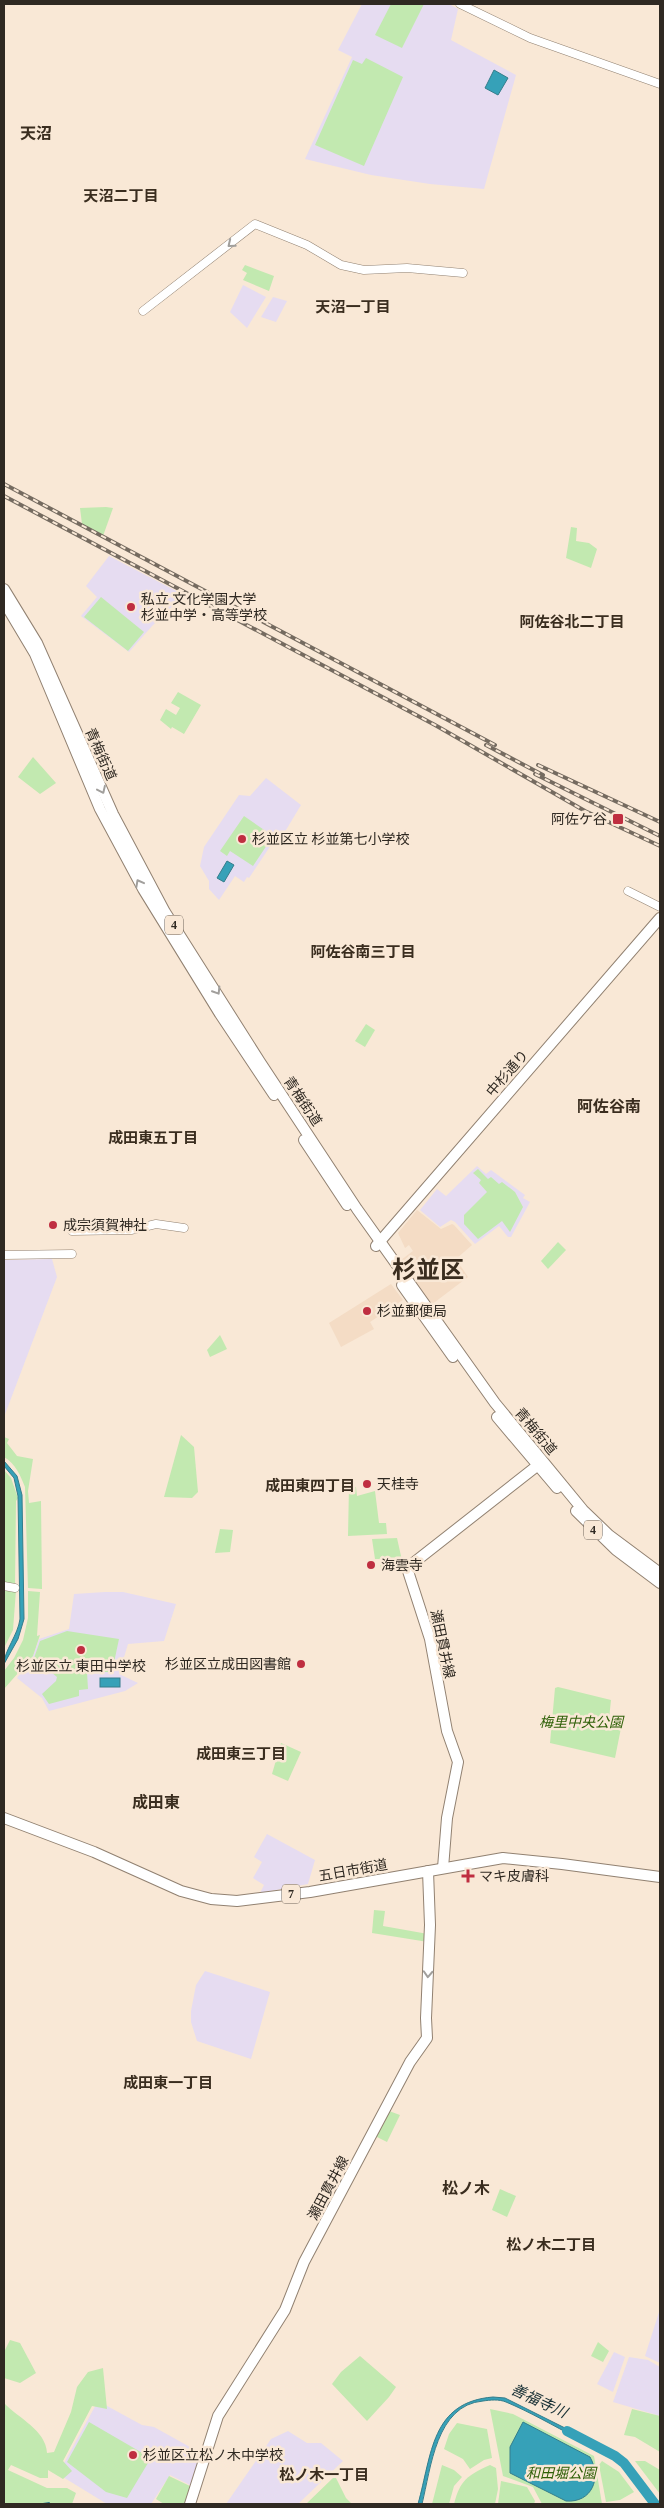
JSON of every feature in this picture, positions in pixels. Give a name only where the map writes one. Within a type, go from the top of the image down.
[{"type":"main road","name":"青梅街道","points":[[4,589],[5,601],[35,654],[100,809],[143,889],[245,1053],[377,1244],[431,1329],[485,1402],[598,1524],[660,1573]]},
{"type":"main road","name":"中杉通り","points":[[377,1244],[660,918]]},
{"type":"main road","name":"青梅街道","points":[[540,1463],[586,1523],[616,1550],[660,1583]]},
{"type":"main road","name":"瀬田貫井線","points":[[443,1868],[446,1818],[458,1762],[447,1731],[430,1639],[407,1568],[540,1463]]},
{"type":"main road","name":"五日市街道","points":[[4,1818],[94,1852],[181,1891],[211,1899],[237,1901],[262,1899],[503,1858],[562,1864],[660,1878]]},
{"type":"main road","name":"瀬田貫井線","points":[[190,2504],[218,2416],[280,2318],[304,2262],[410,2062],[427,2038],[426,2018],[430,1925],[428,1871]]},
{"type":"street","points":[[460,4],[530,38],[660,84]]},
{"type":"street","points":[[143,311],[206,264],[255,224],[306,245],[341,265],[364,270],[407,268],[463,273]]},
{"type":"street","points":[[628,891],[660,907]]},
{"type":"street","points":[[72,1230],[131,1230],[156,1224],[184,1228]]},
{"type":"street","points":[[4,1255],[72,1254]]},
{"type":"street","points":[[4,1586],[15,1588]]},
{"type":"shaded area","points":[[362,4],[449,4],[458,9],[451,40],[516,75],[484,189],[430,184],[371,175],[305,159],[352,57],[338,50]]},
{"type":"shaded area","points":[[243,285],[266,297],[247,328],[230,312]]},
{"type":"shaded area","points":[[273,297],[287,301],[276,322],[261,317]]},
{"type":"shaded area","name":"私立 文化学園大学 杉並中学・高等学校","points":[[109,556],[184,595],[152,626],[129,652],[81,616],[97,597],[86,586]]},
{"type":"shaded area","name":"杉並区立 杉並第七小学校","points":[[266,778],[301,805],[283,835],[275,839],[249,878],[247,877],[244,882],[235,876],[219,900],[209,889],[209,881],[200,866],[204,847],[239,795],[250,796]]},
{"type":"shaded area","points":[[477,1166],[486,1174],[491,1170],[525,1195],[523,1198],[530,1202],[511,1237],[508,1237],[499,1226],[475,1244],[455,1222],[451,1220],[440,1227],[420,1210],[437,1189],[446,1196]]},
{"type":"shaded area","points":[[417,1210],[441,1229],[452,1224],[454,1225],[472,1245],[456,1259],[468,1277],[431,1305],[401,1260],[413,1251],[409,1245],[405,1248],[398,1233]]},
{"type":"shaded area","points":[[52,1259],[57,1277],[4,1417],[4,1260]]},
{"type":"shaded area","name":"杉並郵便局","points":[[391,1284],[403,1300],[370,1322],[374,1329],[341,1347],[329,1323]]},
{"type":"shaded area","name":"杉並区立 東田中学校","points":[[123,1592],[176,1604],[164,1641],[128,1644],[119,1674],[138,1683],[125,1691],[49,1711],[42,1698],[17,1678],[33,1656],[39,1639],[69,1629],[74,1594]]},
{"type":"shaded area","points":[[267,1834],[315,1860],[308,1884],[260,1893],[264,1885],[253,1878],[262,1862],[254,1857]]},
{"type":"shaded area","points":[[205,1971],[270,1992],[251,2059],[197,2041],[191,2022],[191,2011],[196,1985]]},
{"type":"shaded area","points":[[660,2309],[660,2363],[645,2356]]},
{"type":"shaded area","points":[[614,2352],[625,2357],[613,2392],[597,2384]]},
{"type":"shaded area","points":[[629,2357],[648,2360],[660,2367],[660,2416],[613,2402]]},
{"type":"shaded area","name":"杉並区立松ノ木中学校","points":[[98,2401],[142,2425],[154,2427],[199,2452],[198,2457],[200,2458],[192,2486],[170,2475],[151,2504],[107,2504],[58,2474]]},
{"type":"shaded area","points":[[288,2431],[307,2443],[321,2443],[343,2461],[298,2504],[226,2504],[271,2439]]},
{"type":"green space","points":[[391,4],[424,4],[402,48],[375,35]]},
{"type":"green space","points":[[366,58],[403,77],[364,166],[315,145],[353,60],[362,64]]},
{"type":"green space","points":[[245,265],[274,276],[269,291],[243,280],[247,273],[242,270]]},
{"type":"green space","points":[[80,508],[113,508],[103,536],[82,524]]},
{"type":"green space","points":[[571,527],[577,528],[576,541],[589,543],[597,549],[591,568],[566,558]]},
{"type":"green space","points":[[101,597],[144,632],[128,651],[84,617]]},
{"type":"green space","points":[[178,692],[201,705],[184,734],[172,727],[171,729],[160,720],[166,709],[176,715],[180,708],[171,703]]},
{"type":"green space","points":[[33,757],[56,783],[40,794],[18,777]]},
{"type":"green space","points":[[244,816],[273,836],[253,866],[230,851],[227,856],[220,851]]},
{"type":"green space","points":[[366,1024],[375,1030],[365,1047],[355,1041]]},
{"type":"green space","points":[[478,1169],[488,1179],[491,1177],[499,1184],[502,1182],[515,1192],[523,1207],[510,1232],[502,1221],[478,1239],[464,1224],[464,1215],[487,1192],[479,1183],[481,1180],[473,1173]]},
{"type":"green space","points":[[558,1242],[566,1250],[548,1269],[541,1261]]},
{"type":"green space","points":[[220,1335],[227,1349],[210,1357],[207,1350]]},
{"type":"green space","points":[[181,1435],[194,1447],[198,1492],[192,1498],[164,1497]]},
{"type":"green space","points":[[4,1437],[9,1439],[7,1443],[17,1456],[33,1459],[28,1491],[29,1503],[41,1501],[42,1589],[28,1588],[25,1487],[15,1466],[4,1457]]},
{"type":"green space","points":[[4,1470],[11,1478],[18,1498],[16,1501],[15,1585],[4,1583]]},
{"type":"green space","points":[[349,1486],[356,1487],[357,1496],[375,1491],[379,1523],[386,1523],[387,1534],[348,1536]]},
{"type":"green space","points":[[220,1529],[233,1530],[230,1552],[215,1553]]},
{"type":"green space","points":[[397,1538],[402,1568],[381,1571],[380,1559],[375,1559],[372,1539]]},
{"type":"green space","points":[[4,1589],[16,1590],[13,1630],[4,1648]]},
{"type":"green space","points":[[28,1591],[40,1592],[37,1636],[40,1635],[33,1656],[4,1689],[4,1671],[14,1658],[23,1640],[28,1618]]},
{"type":"green space","points":[[67,1631],[119,1639],[112,1672],[87,1672],[88,1689],[79,1690],[79,1696],[49,1704],[42,1694],[56,1681],[57,1677],[34,1658],[40,1641]]},
{"type":"green space","name":"梅里中央公園","points":[[558,1687],[611,1700],[609,1719],[622,1723],[615,1758],[550,1743],[555,1688]]},
{"type":"green space","points":[[281,1743],[301,1752],[288,1781],[272,1774]]},
{"type":"green space","points":[[374,1910],[385,1911],[383,1926],[428,1934],[428,1942],[372,1933]]},
{"type":"green space","points":[[389,2111],[400,2115],[387,2142],[375,2136]]},
{"type":"green space","points":[[500,2189],[516,2196],[507,2217],[492,2210]]},
{"type":"green space","points":[[10,2340],[20,2343],[36,2373],[20,2383],[4,2378],[4,2352]]},
{"type":"green space","points":[[598,2342],[609,2351],[603,2362],[591,2356]]},
{"type":"green space","points":[[360,2356],[396,2387],[367,2421],[332,2384],[341,2372]]},
{"type":"green space","points":[[103,2368],[107,2409],[92,2406],[63,2461],[72,2471],[63,2479],[48,2470],[48,2478],[40,2478],[11,2465],[8,2470],[47,2488],[67,2488],[76,2493],[72,2504],[4,2504],[4,2403],[37,2431],[42,2438],[47,2453],[54,2452],[71,2412],[77,2387],[88,2372]]},
{"type":"green space","name":"和田堀公園","points":[[490,2409],[513,2414],[594,2456],[602,2504],[542,2504],[533,2487],[503,2476]]},
{"type":"green space","name":"和田堀公園","points":[[632,2409],[660,2416],[660,2452],[635,2437],[624,2435]]},
{"type":"green space","points":[[89,2422],[151,2458],[127,2498],[106,2492],[67,2462]]},
{"type":"green space","name":"和田堀公園","points":[[457,2423],[487,2429],[492,2458],[484,2460],[470,2469],[463,2459],[444,2449],[449,2434]]},
{"type":"green space","name":"和田堀公園","points":[[602,2461],[619,2472],[634,2492],[620,2500],[606,2502],[599,2465]]},
{"type":"green space","name":"和田堀公園","points":[[635,2461],[645,2461],[660,2470],[660,2494]]},
{"type":"green space","points":[[442,2465],[454,2470],[462,2477],[454,2486],[449,2504],[432,2504]]},
{"type":"green space","name":"和田堀公園","points":[[490,2465],[496,2468],[498,2489],[495,2504],[454,2504],[459,2489],[466,2479]]},
{"type":"green space","points":[[169,2476],[192,2487],[184,2504],[164,2504],[156,2499]]},
{"type":"green space","points":[[333,2478],[336,2478],[346,2498],[352,2504],[306,2504]]},
{"type":"green space","name":"和田堀公園","points":[[501,2481],[527,2487],[535,2501],[534,2504],[498,2504]]},
{"type":"water","points":[[494,70],[508,78],[498,95],[485,88]]},
{"type":"water","points":[[227,861],[234,865],[224,882],[217,878]]},
{"type":"water","points":[[4,1461],[17,1476],[22,1495],[24,1619],[18,1639],[4,1664],[20,1619],[18,1496],[14,1478],[4,1466]]},
{"type":"water","points":[[100,1678],[120,1678],[120,1687],[100,1687]]},
{"type":"water","points":[[493,2397],[505,2398],[579,2435],[577,2438],[503,2401],[489,2400],[467,2405],[455,2414],[445,2426],[438,2440],[422,2504],[418,2504],[432,2449],[446,2420],[457,2409],[473,2401]]},
{"type":"water","name":"和田堀公園","points":[[523,2422],[590,2457],[595,2473],[595,2481],[588,2493],[575,2501],[566,2501],[510,2473],[510,2447]]},
{"type":"waterway","name":"善福寺川","points":[[567,2431],[615,2456],[624,2463],[655,2504]]},
{"type":"waterway","points":[[43,2504],[49,2503]]},
{"type":"railway","points":[[4,484],[495,745]]},
{"type":"railway","points":[[4,496],[435,725],[585,811],[660,846]]},
{"type":"railway","points":[[486,745],[543,775]]},
{"type":"railway","points":[[538,765],[660,822]]},
{"type":"railway","points":[[535,774],[660,836]]},
{"type":"place","name":"私立 文化学園大学 杉並中学・高等学校","points":[[131,607]]},
{"type":"place","name":"阿佐ケ谷","points":[[618,819]]},
{"type":"place","name":"杉並区立 杉並第七小学校","points":[[242,839]]},
{"type":"place","name":"成宗須賀神社","points":[[53,1225]]},
{"type":"place","name":"杉並郵便局","points":[[367,1311]]},
{"type":"place","name":"天桂寺","points":[[367,1484]]},
{"type":"place","name":"海雲寺","points":[[371,1565]]},
{"type":"place","name":"杉並区立 東田中学校","points":[[81,1650]]},
{"type":"place","name":"杉並区立成田図書館","points":[[301,1664]]},
{"type":"place","name":"マキ皮膚科","points":[[468,1876]]},
{"type":"place","name":"杉並区立松ノ木中学校","points":[[133,2455]]},
{"type":"district","name":"天沼","points":[[36,133]]},
{"type":"district","name":"天沼二丁目","points":[[121,196]]},
{"type":"district","name":"天沼一丁目","points":[[353,307]]},
{"type":"district","name":"阿佐谷北二丁目","points":[[572,622]]},
{"type":"district","name":"阿佐谷南三丁目","points":[[363,952]]},
{"type":"district","name":"阿佐谷南","points":[[609,1106]]},
{"type":"district","name":"成田東五丁目","points":[[153,1138]]},
{"type":"district","name":"杉並区","points":[[428,1270]]},
{"type":"district","name":"成田東四丁目","points":[[310,1486]]},
{"type":"district","name":"成田東三丁目","points":[[241,1754]]},
{"type":"district","name":"成田東","points":[[156,1802]]},
{"type":"district","name":"成田東一丁目","points":[[168,2083]]},
{"type":"district","name":"松ノ木","points":[[466,2188]]},
{"type":"district","name":"松ノ木二丁目","points":[[551,2245]]},
{"type":"district","name":"松ノ木一丁目","points":[[324,2475]]}]
